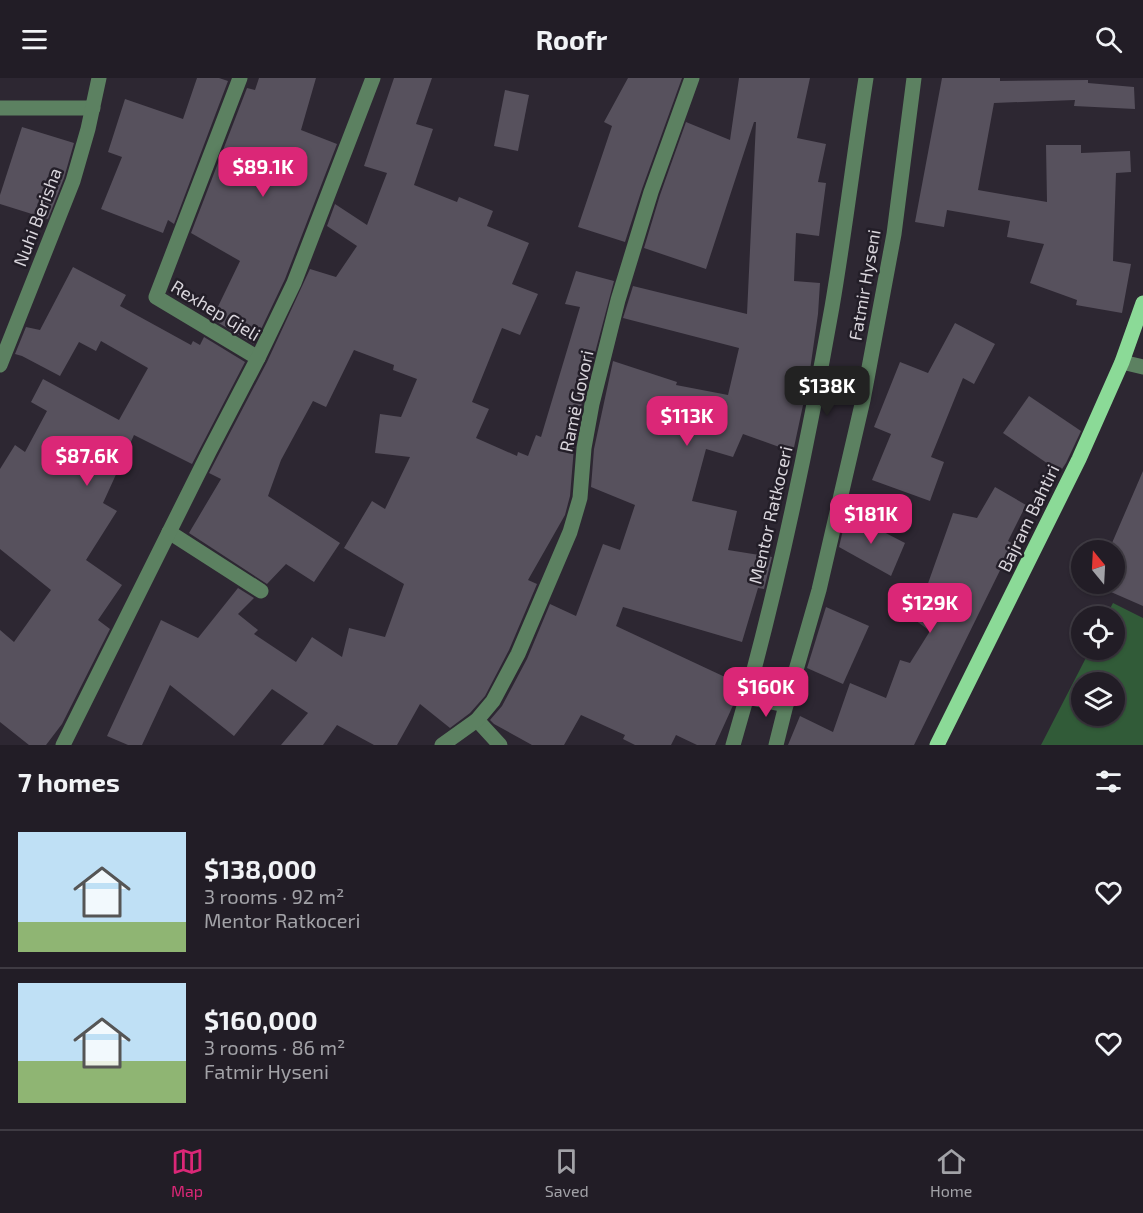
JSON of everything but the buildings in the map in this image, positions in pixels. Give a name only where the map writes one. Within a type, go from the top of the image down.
[{"type":"main road","name":"Bajram Bahtiri","points":[[937,745],[1079,459],[1122,362],[1143,303]]},
{"type":"street","name":"Nuhi Berisha","points":[[0,365],[73,182],[99,78]]},
{"type":"street","name":"Rexhep Gjeli","points":[[63,745],[258,358],[156,297],[240,78]]},
{"type":"street","points":[[258,358],[294,283],[373,78]]},
{"type":"street","name":"Ramë Govori","points":[[442,745],[477,720],[493,701],[518,654],[570,532],[580,498],[584,448],[592,404],[618,300],[651,192],[692,78]]},
{"type":"street","name":"Mentor Ratkoceri","points":[[733,745],[747,697],[801,465],[832,306],[866,78]]},
{"type":"street","name":"Fatmir Hyseni","points":[[776,745],[819,590],[863,400],[894,234],[914,78]]},
{"type":"street","points":[[0,108],[93,108]]},
{"type":"street","points":[[1122,362],[1143,367]]},
{"type":"street","points":[[169,532],[261,591]]},
{"type":"street","points":[[747,697],[786,705]]},
{"type":"street","points":[[477,720],[500,745]]},
{"type":"green space","points":[[1125,609],[1143,618],[1143,745],[1041,745],[1071,687],[1071,726],[1125,726],[1125,672],[1079,672],[1085,660],[1125,660]]}]
